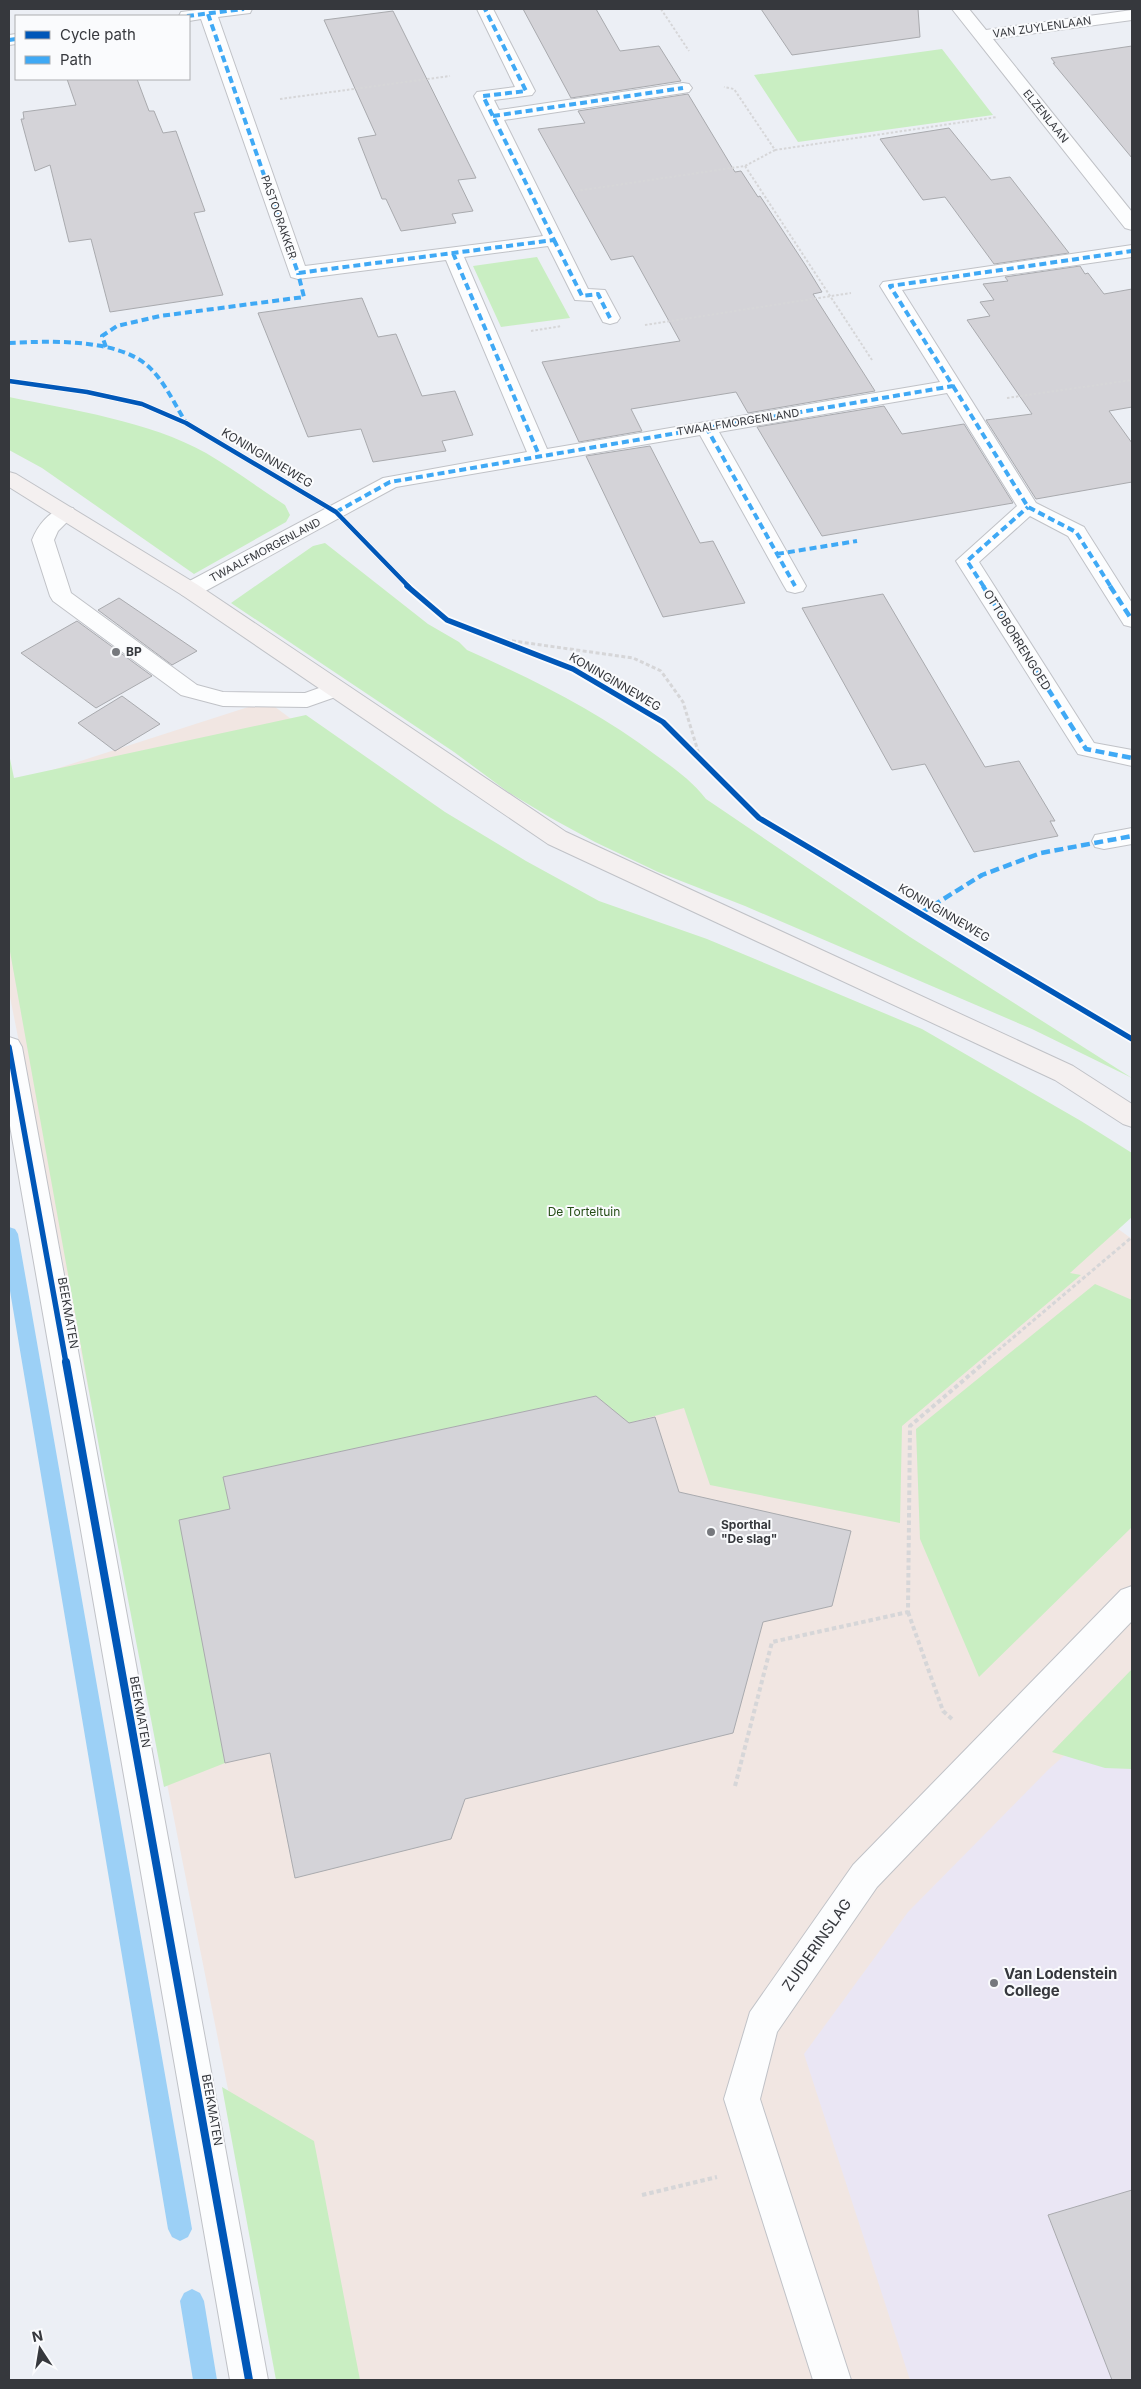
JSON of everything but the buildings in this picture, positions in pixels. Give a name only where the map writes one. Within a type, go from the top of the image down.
[{"type":"main road","points":[[9,478],[190,590],[557,838],[1064,1073],[1132,1117]]},
{"type":"street","points":[[190,16],[244,9]]},
{"type":"street","points":[[485,9],[526,91],[483,96],[582,296],[598,294],[610,318]]},
{"type":"street","name":"ELZENLAAN","points":[[960,9],[1132,224]]},
{"type":"street","name":"PASTOORAKKER","points":[[208,14],[298,273],[554,240]]},
{"type":"street","name":"VAN ZUYLENLAAN","points":[[982,36],[1132,15]]},
{"type":"street","points":[[493,116],[684,88]]},
{"type":"street","points":[[1132,251],[890,286],[1028,507],[1076,532],[1132,620]]},
{"type":"street","points":[[453,253],[539,455]]},
{"type":"street","name":"TWAALFMORGENLAND","points":[[190,590],[390,482],[539,455],[894,396],[959,395]]},
{"type":"street","points":[[706,427],[795,586]]},
{"type":"street","name":"OTTOBORRENGOED","points":[[1028,507],[967,561],[1086,749],[1132,758]]},
{"type":"street","points":[[65,513],[48,528],[43,540],[61,596],[189,690],[223,699],[307,700],[336,689]]},
{"type":"street","points":[[1104,841],[1132,836]]},
{"type":"street","name":"BEEKMATEN","points":[[9,1047],[249,2380]]},
{"type":"street","name":"ZUIDERINSLAG","points":[[832,2380],[742,2099],[762,2024],[865,1876],[1132,1600]]},
{"type":"path","points":[[661,9],[712,85]]},
{"type":"path","points":[[240,104],[514,68]]},
{"type":"path","points":[[684,88],[712,85],[734,89],[775,150]]},
{"type":"path","points":[[533,197],[745,166],[775,150],[1042,111]]},
{"type":"path","points":[[745,166],[894,396]]},
{"type":"path","points":[[489,337],[622,316],[627,328],[890,286]]},
{"type":"path","points":[[959,395],[1132,380]]},
{"type":"path","points":[[490,636],[532,652]]},
{"type":"path","points":[[499,639],[633,658],[661,671],[683,702],[702,761]]},
{"type":"path","points":[[689,748],[708,767]]},
{"type":"path","points":[[988,1750],[943,1711],[908,1612],[910,1426],[1132,1237]]},
{"type":"path","points":[[735,1786],[772,1642],[908,1612]]},
{"type":"path","points":[[642,2194],[764,2166]]},
{"type":"shaded area","points":[[267,701],[458,843],[1114,1226],[1132,1239],[1132,2380],[286,2380],[9,992],[9,784]]},
{"type":"shaded area","name":"Van Lodenstein College","points":[[1132,1695],[1132,2380],[910,2380],[804,2054],[908,1912],[1049,1769]]},
{"type":"green space","points":[[942,49],[993,115],[798,142],[754,75]]},
{"type":"green space","points":[[537,257],[570,318],[501,327],[473,266]]},
{"type":"green space","points":[[9,397],[110,418],[184,442],[216,459],[285,505],[290,515],[286,522],[194,574],[42,468],[9,450]]},
{"type":"green space","points":[[325,543],[428,624],[459,642],[467,650],[565,697],[612,725],[677,771],[706,799],[910,937],[1132,1078],[1032,1029],[745,906],[658,872],[595,842],[508,792],[454,752],[231,603],[313,546]]},
{"type":"green space","name":"De Torteltuin","points":[[306,715],[445,812],[526,861],[599,901],[707,939],[922,1029],[1081,1121],[1132,1153],[1132,1217],[1070,1273],[1081,1275],[902,1426],[900,1523],[710,1485],[684,1408],[629,1423],[596,1396],[223,1477],[230,1509],[180,1520],[225,1763],[164,1787],[103,1469],[9,946],[9,754],[14,778]]},
{"type":"green space","points":[[1095,1284],[1132,1300],[1132,1527],[979,1677],[920,1539],[916,1429]]},
{"type":"green space","points":[[1132,1669],[1132,1769],[1105,1768],[1052,1752]]},
{"type":"green space","points":[[222,2087],[314,2141],[360,2380],[276,2380]]},
{"type":"waterway","points":[[9,1234],[180,2229]]},
{"type":"waterway","points":[[192,2301],[205,2380]]},
{"type":"marked path","points":[[190,16],[244,9]]},
{"type":"marked path","points":[[208,14],[298,273],[554,240],[483,96],[526,91],[485,9]]},
{"type":"marked path","points":[[9,40],[15,39]]},
{"type":"marked path","points":[[493,116],[683,88]]},
{"type":"marked path","points":[[554,240],[582,296],[598,294],[610,318]]},
{"type":"marked path","points":[[336,512],[390,482],[953,386],[890,286],[1132,251]]},
{"type":"marked path","points":[[453,253],[539,455]]},
{"type":"marked path","points":[[106,347],[102,336],[117,326],[160,316],[304,297],[298,273]]},
{"type":"marked path","points":[[9,343],[61,342],[82,344],[120,351],[136,358],[153,371],[185,421]]},
{"type":"marked path","points":[[953,386],[1028,507],[1076,532],[1132,620]]},
{"type":"marked path","points":[[706,427],[795,586]]},
{"type":"marked path","points":[[1028,507],[967,561],[1086,749],[1132,758]]},
{"type":"marked path","points":[[777,554],[857,541]]},
{"type":"marked path","points":[[921,913],[982,875],[1041,853],[1132,836]]},
{"type":"cycle path","name":"KONINGINNEWEG","points":[[9,381],[87,392],[142,404],[186,423],[336,512],[400,580],[447,620],[573,669],[663,722],[759,818],[1132,1039]]},
{"type":"cycle path","points":[[9,1047],[249,2380]]},
{"type":"place","name":"BP","points":[[116,652]]},
{"type":"place","name":"Sporthal \"De slag\"","points":[[711,1532]]},
{"type":"place","name":"Van Lodenstein College","points":[[994,1983]]}]
